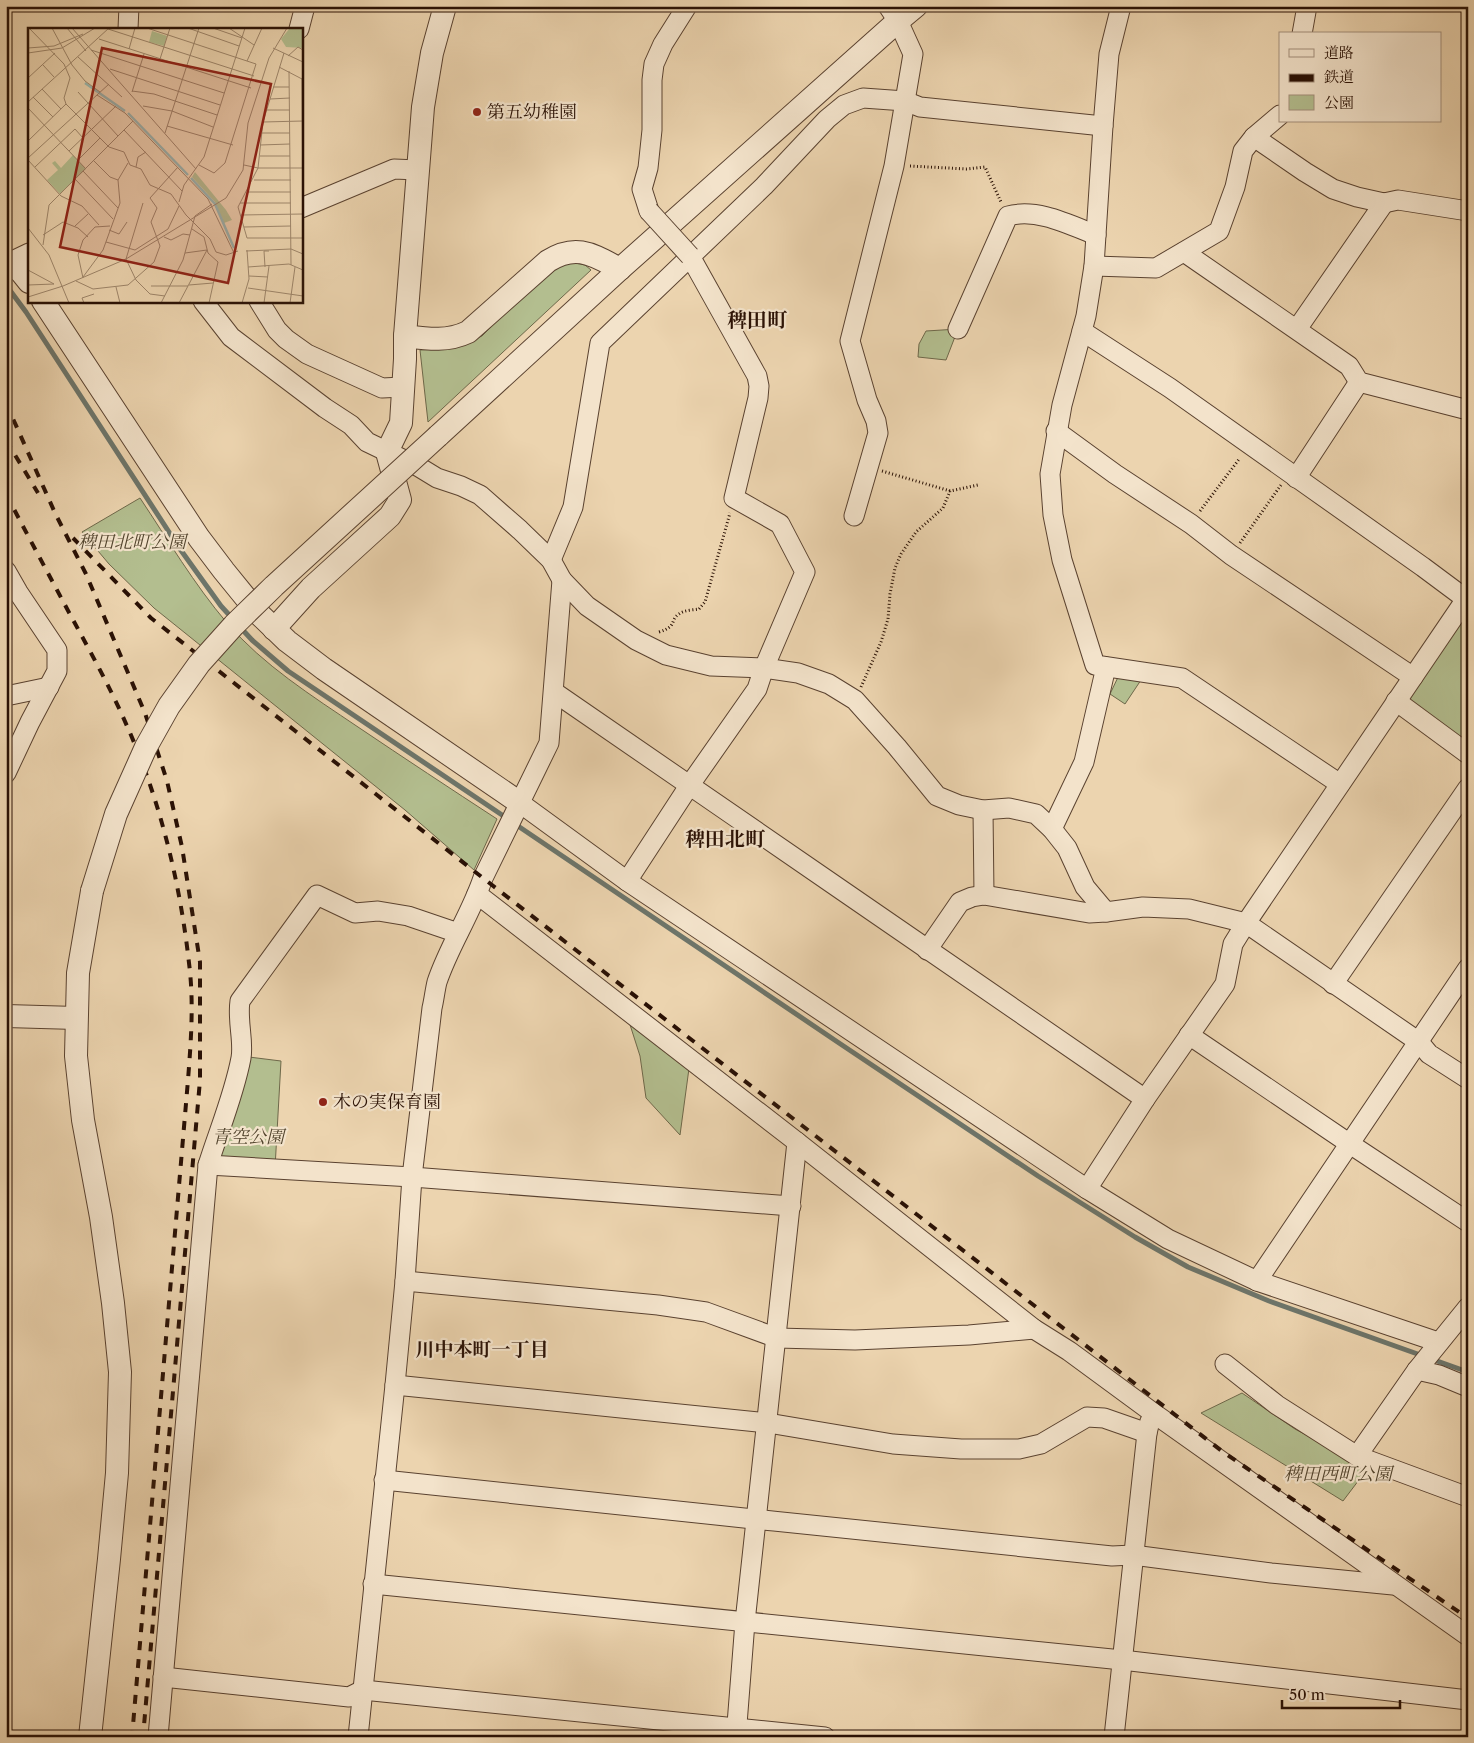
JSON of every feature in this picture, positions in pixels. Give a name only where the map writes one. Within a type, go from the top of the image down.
[{"type":"street","points":[[128,28],[129,6]]},
{"type":"street","points":[[299,28],[305,6]]},
{"type":"street","points":[[274,629],[311,588],[390,516],[400,500],[388,452],[401,423],[405,336],[426,91],[432,53],[445,6]]},
{"type":"street","points":[[627,881],[689,786],[757,689],[805,572],[780,524],[734,498],[754,419],[759,386],[757,376],[690,256],[649,211],[642,189],[648,168],[652,130],[652,80],[654,64],[663,44],[687,6]]},
{"type":"street","points":[[90,1737],[109,1559],[116,1473],[120,1372],[113,1303],[101,1217],[83,1120],[76,1056],[78,973],[92,891],[116,814],[146,747],[169,706],[199,664],[234,625],[274,586],[620,269],[893,14],[916,6]]},
{"type":"street","points":[[1122,6],[1109,54],[1094,266],[1082,331],[1056,431],[1050,474],[1053,515],[1062,560],[1095,665],[1182,678],[1340,784]]},
{"type":"street","points":[[1302,32],[1306,6]]},
{"type":"street","points":[[854,516],[878,433],[876,421],[850,341],[894,166],[913,54],[893,14]]},
{"type":"street","points":[[550,560],[573,507],[600,343],[764,186],[827,120],[844,105],[863,98],[905,101],[920,108],[1103,126]]},
{"type":"street","points":[[1094,266],[1156,268],[1219,231],[1235,187],[1243,152],[1254,137],[1279,116]]},
{"type":"street","points":[[1254,137],[1333,189],[1384,203],[1398,200],[1468,210]]},
{"type":"street","points":[[302,208],[394,169],[418,170]]},
{"type":"street","points":[[1297,329],[1384,203]]},
{"type":"street","points":[[958,329],[1008,216],[1021,213],[1057,220],[1096,235]]},
{"type":"street","points":[[405,336],[442,340],[468,332],[548,261],[558,255],[580,251],[620,269]]},
{"type":"street","points":[[1184,252],[1349,366],[1359,382],[1468,410]]},
{"type":"street","points":[[7,263],[28,253]]},
{"type":"street","points":[[7,263],[21,272],[28,281]]},
{"type":"street","points":[[44,302],[199,538],[224,571],[259,614],[274,629],[324,669],[518,807],[627,881],[1087,1189],[1168,1239],[1257,1281],[1436,1345]]},
{"type":"street","points":[[204,302],[231,337],[325,408],[351,425],[367,442],[419,467],[437,478],[480,495],[520,530],[550,560],[562,580],[587,606],[636,640],[666,655],[711,666],[764,668],[798,673],[829,684],[855,700],[898,747],[937,796],[959,805],[983,810],[1009,808],[1036,814],[1052,829],[1067,848],[1085,887],[1106,912]]},
{"type":"street","points":[[260,302],[277,330],[307,354],[382,388],[403,387]]},
{"type":"street","points":[[1082,331],[1170,388],[1467,597],[1246,923],[1233,944],[1225,984],[1145,1099],[1087,1189]]},
{"type":"street","points":[[1296,478],[1359,382]]},
{"type":"street","points":[[1056,431],[1115,474],[1191,524],[1231,555],[1413,676]]},
{"type":"street","points":[[6,571],[12,593],[57,650],[57,671],[6,773]]},
{"type":"street","points":[[358,1737],[395,1385],[412,1177],[437,982],[477,894],[482,878],[549,743],[562,580]]},
{"type":"street","points":[[1052,829],[1084,762],[1106,667]]},
{"type":"street","points":[[6,696],[49,687]]},
{"type":"street","points":[[554,692],[1145,1099]]},
{"type":"street","points":[[1396,701],[1468,754]]},
{"type":"street","points":[[1333,984],[1468,788]]},
{"type":"street","points":[[983,810],[984,895]]},
{"type":"street","points":[[477,894],[797,1142],[1034,1329],[1069,1351],[1394,1586],[1468,1636]]},
{"type":"street","points":[[158,1737],[208,1165],[236,1080],[241,1056],[238,1014],[240,1001],[318,895],[355,913],[378,911],[408,916],[458,933]]},
{"type":"street","points":[[927,950],[960,902],[984,895],[1090,913],[1143,907],[1189,909],[1246,923],[1419,1042],[1429,1054],[1468,1079]]},
{"type":"street","points":[[1257,1281],[1468,968]]},
{"type":"street","points":[[6,1016],[76,1018]]},
{"type":"street","points":[[1189,1035],[1468,1222]]},
{"type":"street","points":[[736,1732],[797,1142]]},
{"type":"street","points":[[208,1165],[412,1177],[791,1206]]},
{"type":"street","points":[[405,1281],[658,1305],[706,1312],[777,1338],[855,1340],[969,1335],[1034,1329]]},
{"type":"street","points":[[1357,1456],[1418,1367],[1468,1307]]},
{"type":"street","points":[[1224,1364],[1277,1405],[1357,1456],[1468,1497]]},
{"type":"street","points":[[1418,1367],[1468,1388]]},
{"type":"street","points":[[395,1385],[768,1422],[893,1444],[961,1449],[1019,1449],[1041,1444],[1087,1417],[1104,1418],[1147,1433]]},
{"type":"street","points":[[1114,1737],[1147,1433],[1152,1412]]},
{"type":"street","points":[[384,1480],[1082,1553],[1112,1556],[1133,1555],[1271,1573],[1394,1586]]},
{"type":"street","points":[[373,1584],[1122,1660],[1468,1700]]},
{"type":"street","points":[[163,1676],[349,1698],[363,1690],[736,1732],[825,1737]]},
{"type":"path","points":[[894,166],[966,170],[985,166],[1008,216]]},
{"type":"path","points":[[1191,524],[1249,445]]},
{"type":"path","points":[[867,467],[950,491],[978,485]]},
{"type":"path","points":[[1231,555],[1284,479],[1296,478]]},
{"type":"path","points":[[855,700],[882,642],[888,619],[895,568],[901,554],[916,532],[928,523],[942,508],[950,491]]},
{"type":"path","points":[[636,640],[670,628],[677,615],[686,611],[699,610],[702,606],[713,578],[734,498]]},
{"type":"green space","points":[[565,261],[585,265],[591,270],[428,422],[420,350],[453,348],[482,336]]},
{"type":"green space","points":[[958,329],[946,360],[918,357],[919,344],[926,331]]},
{"type":"green space","name":"稗田北町公園","points":[[140,498],[203,593],[227,623],[256,653],[323,704],[497,819],[474,870],[405,810],[154,608],[109,564],[82,532]]},
{"type":"green space","points":[[1468,596],[1468,753],[1396,701]]},
{"type":"green space","points":[[1120,673],[1143,677],[1125,704],[1110,694]]},
{"type":"green space","points":[[625,1009],[690,1061],[680,1135],[646,1098],[640,1056]]},
{"type":"green space","name":"青空公園","points":[[241,1056],[281,1061],[275,1168],[208,1165]]},
{"type":"green space","name":"稗田西町公園","points":[[1242,1393],[1295,1429],[1368,1468],[1343,1501],[1201,1413]]},
{"type":"waterway","points":[[6,285],[26,312],[180,549],[221,606],[232,618]]},
{"type":"waterway","points":[[239,626],[252,640],[288,671],[508,819]]},
{"type":"waterway","points":[[515,824],[1038,1176],[1135,1237],[1188,1267],[1269,1301],[1468,1372]]},
{"type":"railway","points":[[6,403],[55,513],[86,574],[145,713],[167,781],[182,847],[200,962],[200,1080],[143,1737]]},
{"type":"railway","points":[[6,440],[38,493]]},
{"type":"railway","points":[[6,494],[108,685],[139,754],[159,812],[174,872],[191,978],[192,1022],[188,1080],[132,1737]]},
{"type":"railway","points":[[73,538],[151,618],[1223,1452],[1468,1618]]},
{"type":"place","name":"第五幼稚園","points":[[477,112]]},
{"type":"place","name":"木の実保育園","points":[[323,1102]]},
{"type":"district","name":"稗田町","points":[[757,320]]},
{"type":"district","name":"稗田北町","points":[[725,839]]},
{"type":"district","name":"川中本町一丁目","points":[[482,1349]]}]
